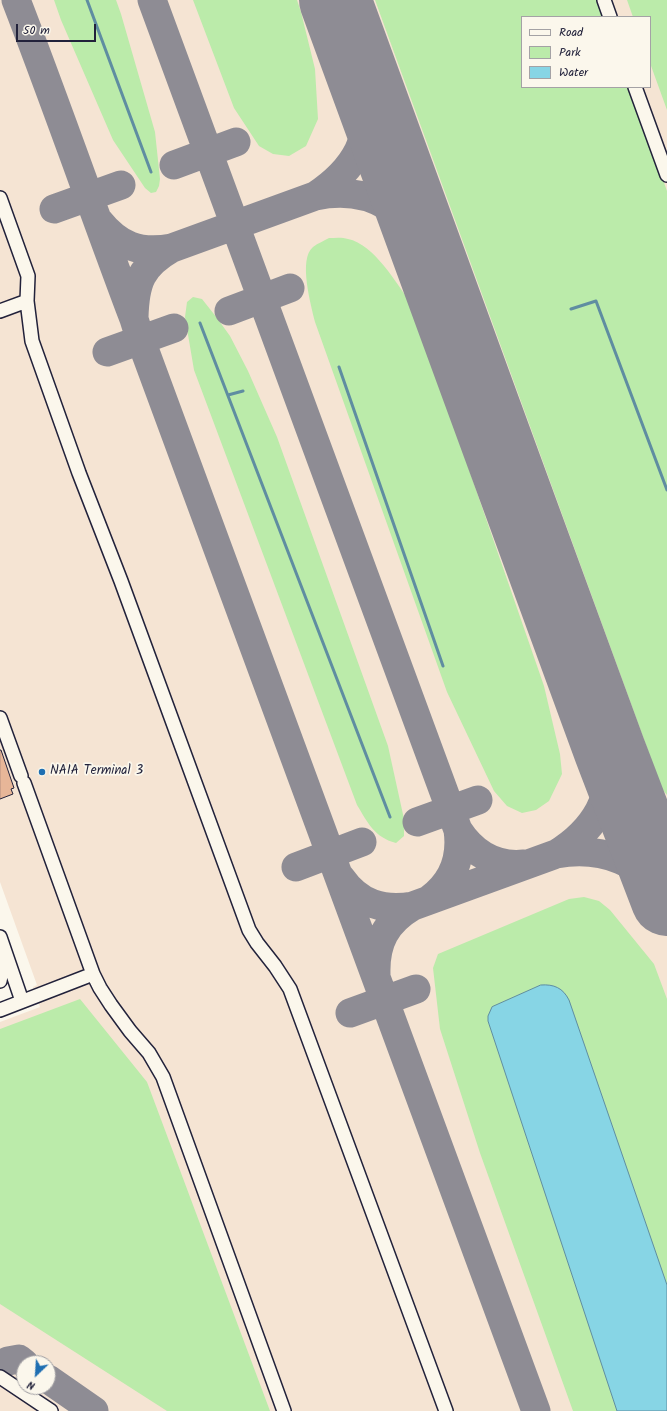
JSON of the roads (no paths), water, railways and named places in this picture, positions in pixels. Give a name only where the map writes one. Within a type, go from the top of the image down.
[{"type":"lane","points":[[604,0],[610,16]]},
{"type":"lane","points":[[635,88],[667,175]]},
{"type":"lane","points":[[0,198],[28,276],[28,301],[32,341],[80,473],[250,930],[257,943],[275,966],[290,989],[446,1411]]},
{"type":"lane","points":[[0,311],[28,301]]},
{"type":"lane","points":[[0,718],[93,974],[111,1005],[130,1031],[149,1053],[163,1076],[284,1411]]},
{"type":"lane","points":[[0,937],[22,1001]]},
{"type":"lane","points":[[0,981],[5,959],[5,951]]},
{"type":"lane","points":[[0,1010],[93,974]]},
{"type":"lane","points":[[0,1377],[51,1411]]},
{"type":"water","points":[[541,985],[550,985],[558,988],[564,992],[569,1000],[667,1285],[667,1411],[617,1411],[488,1021],[488,1016],[492,1007]]},
{"type":"waterway","points":[[87,0],[151,172]]},
{"type":"waterway","points":[[571,309],[596,301],[667,490]]},
{"type":"waterway","points":[[200,323],[390,817]]},
{"type":"waterway","points":[[339,367],[443,666]]},
{"type":"waterway","points":[[228,395],[243,391]]},
{"type":"place","name":"NAIA Terminal 3","points":[[42,772]]}]
